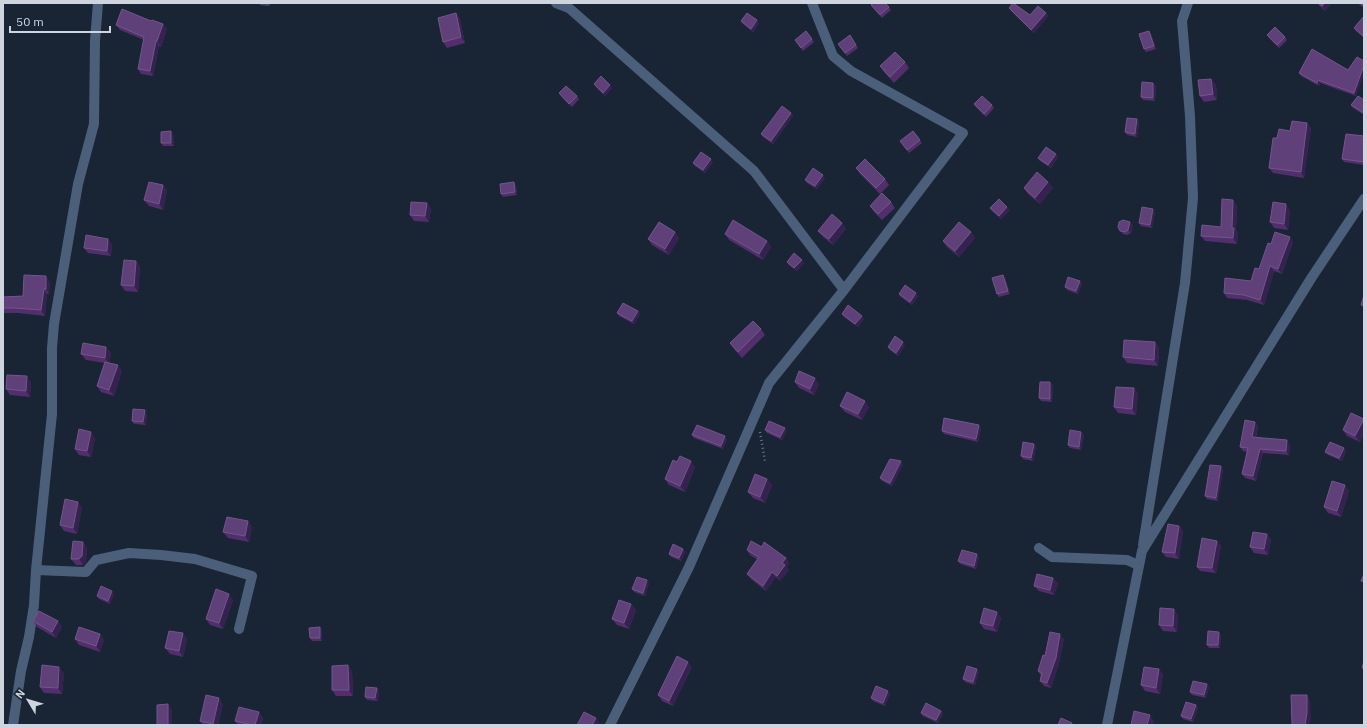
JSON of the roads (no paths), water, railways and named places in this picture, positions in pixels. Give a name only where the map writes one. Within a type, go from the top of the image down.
[{"type":"street","points":[[13,725],[21,671],[29,638],[34,605],[36,570],[52,414],[52,348],[54,324],[78,184],[94,124],[95,41],[98,3]]},
{"type":"street","points":[[556,3],[569,8],[754,171],[844,290]]},
{"type":"street","points":[[610,725],[689,567],[769,383],[844,290],[963,133],[851,71],[833,56],[812,3]]},
{"type":"street","points":[[1107,725],[1142,551],[1184,283],[1193,198],[1190,116],[1182,21],[1188,3]]},
{"type":"street","points":[[1142,551],[1312,277],[1364,199]]},
{"type":"street","points":[[1040,548],[1052,557],[1127,560],[1138,566]]},
{"type":"street","points":[[36,570],[86,572],[96,560],[129,553],[195,559],[252,576],[239,629]]},
{"type":"waterway","points":[[261,3],[268,4]]}]
